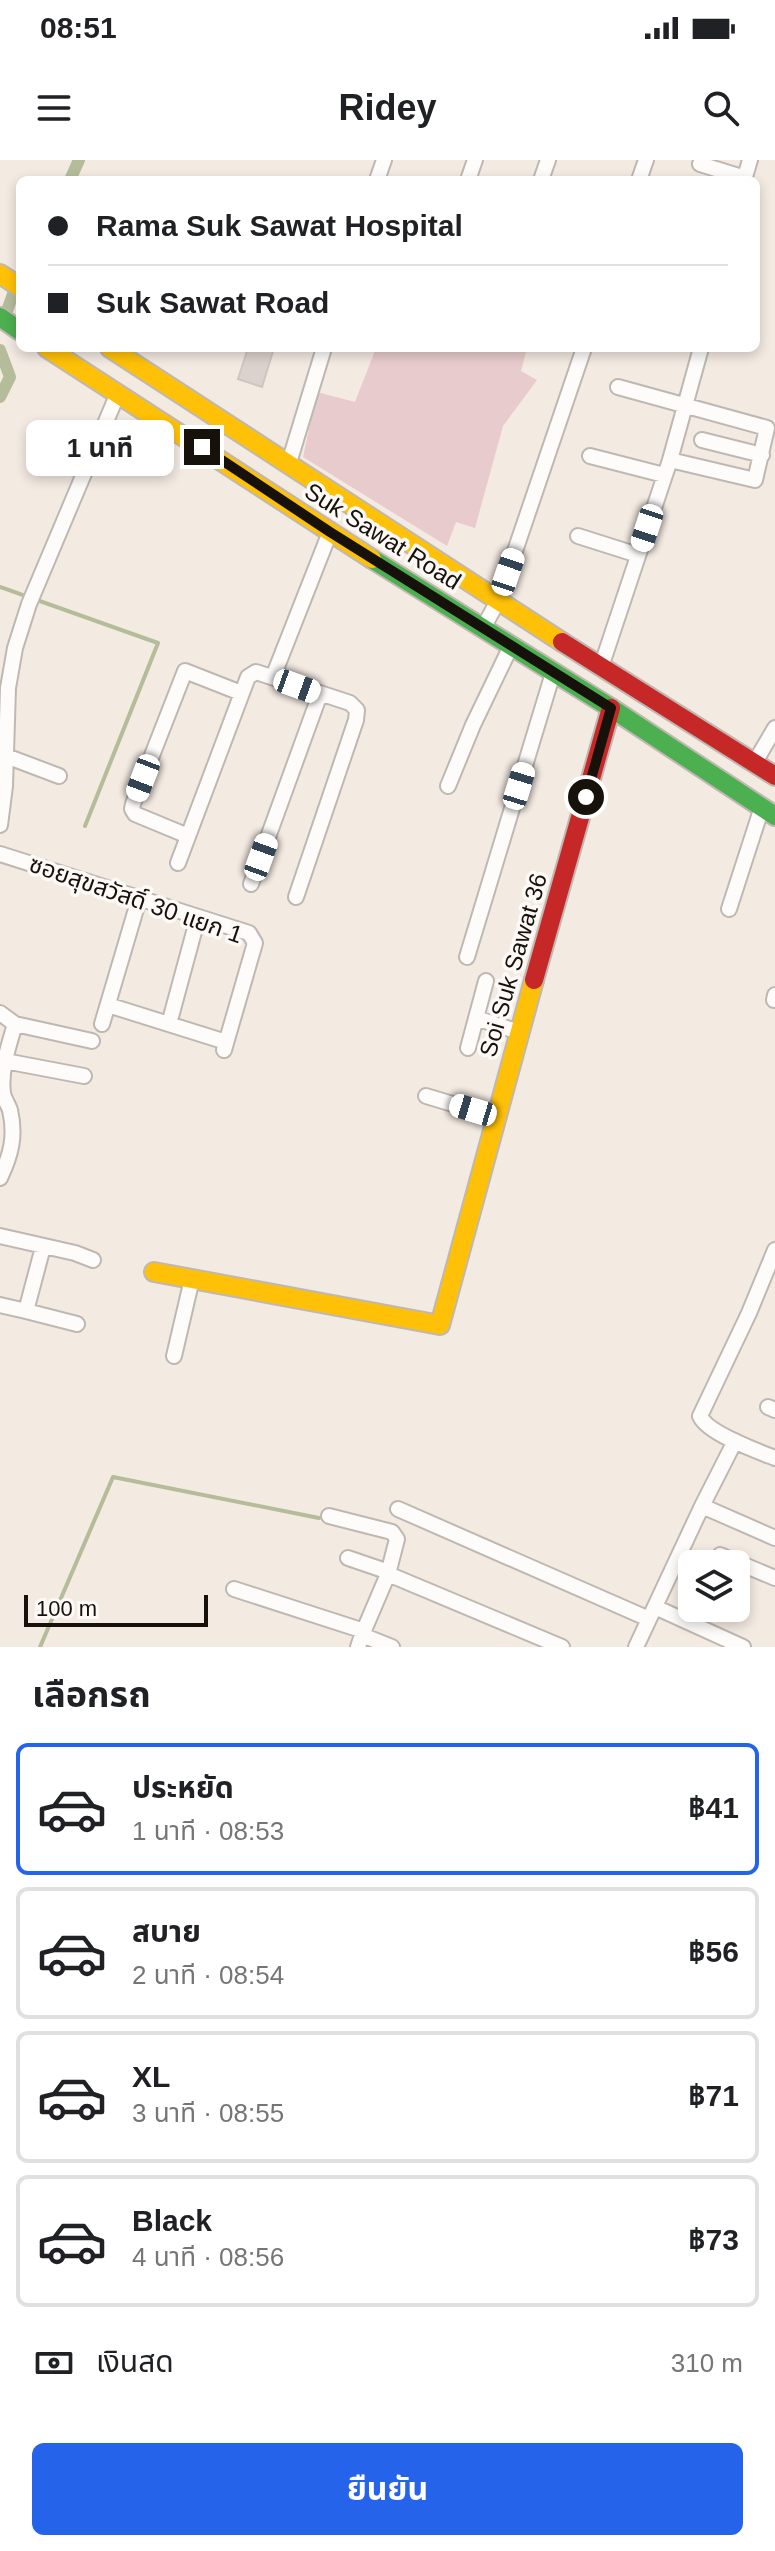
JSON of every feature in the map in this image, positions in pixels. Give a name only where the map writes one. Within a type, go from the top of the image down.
[{"type":"main road","name":"Suk Sawat Road","points":[[53,352],[330,532],[611,708],[768,812]]},
{"type":"main road","name":"Suk Sawat Road","points":[[116,352],[288,466],[775,776]]},
{"type":"main road","name":"Soi Suk Sawat 36","points":[[154,1272],[440,1325],[611,708]]},
{"type":"street","points":[[700,164],[736,176]]},
{"type":"street","points":[[288,466],[323,352]]},
{"type":"street","points":[[483,628],[498,601],[583,352]]},
{"type":"street","points":[[601,667],[670,460],[700,352]]},
{"type":"street","points":[[618,387],[764,426],[767,432],[757,478],[752,481],[670,460]]},
{"type":"street","points":[[0,825],[5,786],[8,688],[15,648],[31,599],[118,393]]},
{"type":"street","points":[[702,440],[762,455]]},
{"type":"street","points":[[590,456],[664,475]]},
{"type":"street","points":[[273,677],[330,532]]},
{"type":"street","points":[[578,536],[638,555]]},
{"type":"street","points":[[448,786],[511,646]]},
{"type":"street","points":[[188,836],[135,814],[132,809],[185,671],[241,693]]},
{"type":"street","points":[[178,863],[241,693],[248,677],[256,672],[350,703],[357,710],[296,897]]},
{"type":"street","points":[[467,957],[553,673]]},
{"type":"street","points":[[251,884],[320,694]]},
{"type":"street","points":[[755,762],[775,728]]},
{"type":"street","points":[[6,756],[59,776]]},
{"type":"street","points":[[729,909],[768,812]]},
{"type":"street","name":"ซอยสุขสวัสดิ์ 30 แยก 1","points":[[0,854],[249,933],[255,943],[225,1046],[169,1024]]},
{"type":"street","points":[[102,1024],[139,899]]},
{"type":"street","points":[[108,1005],[169,1024],[198,917]]},
{"type":"street","points":[[468,1048],[486,981]]},
{"type":"street","points":[[0,1013],[15,1024],[92,1041]]},
{"type":"street","points":[[476,1018],[519,1032]]},
{"type":"street","points":[[0,1178],[13,1141],[9,1108],[3,1095],[5,1061],[15,1024]]},
{"type":"street","points":[[5,1061],[84,1076]]},
{"type":"street","points":[[426,1096],[496,1117]]},
{"type":"street","points":[[0,1236],[93,1260]]},
{"type":"street","points":[[26,1311],[43,1247]]},
{"type":"street","points":[[775,1250],[700,1416],[703,1423],[735,1441],[775,1458]]},
{"type":"street","points":[[174,1356],[192,1279]]},
{"type":"street","points":[[0,1305],[77,1324]]},
{"type":"street","points":[[636,1647],[735,1441]]},
{"type":"street","points":[[702,1506],[775,1538]]},
{"type":"street","points":[[398,1509],[743,1647]]},
{"type":"street","points":[[329,1516],[396,1534],[388,1573],[361,1638]]},
{"type":"street","points":[[348,1558],[562,1647]]},
{"type":"street","points":[[750,1568],[775,1578]]},
{"type":"street","points":[[234,1589],[392,1647]]},
{"type":"shaded area","points":[[374,352],[526,352],[521,371],[537,380],[503,426],[475,528],[456,522],[447,546],[303,457],[317,392],[355,402]]},
{"type":"building","points":[[247,352],[273,352],[262,387],[238,379]]},
{"type":"waterway","points":[[72,176],[79,160]]},
{"type":"waterway","points":[[3,322],[16,286]]},
{"type":"waterway","points":[[0,350],[10,377],[0,397]]},
{"type":"waterway","points":[[0,587],[158,643],[85,826]]},
{"type":"waterway","points":[[40,1647],[113,1477],[319,1518]]},
{"type":"traffic: fast","points":[[0,317],[16,328]]},
{"type":"traffic: fast","points":[[372,559],[611,708],[775,816]]},
{"type":"traffic: slow","points":[[0,274],[16,284]]},
{"type":"traffic: slow","points":[[53,352],[372,559]]},
{"type":"traffic: slow","points":[[116,352],[562,642]]},
{"type":"traffic: slow","points":[[154,1272],[440,1325],[534,980]]},
{"type":"traffic: jam","points":[[562,642],[775,776]]},
{"type":"traffic: jam","points":[[534,980],[611,708]]},
{"type":"route","points":[[202,447],[330,532],[611,708],[586,797]]}]
